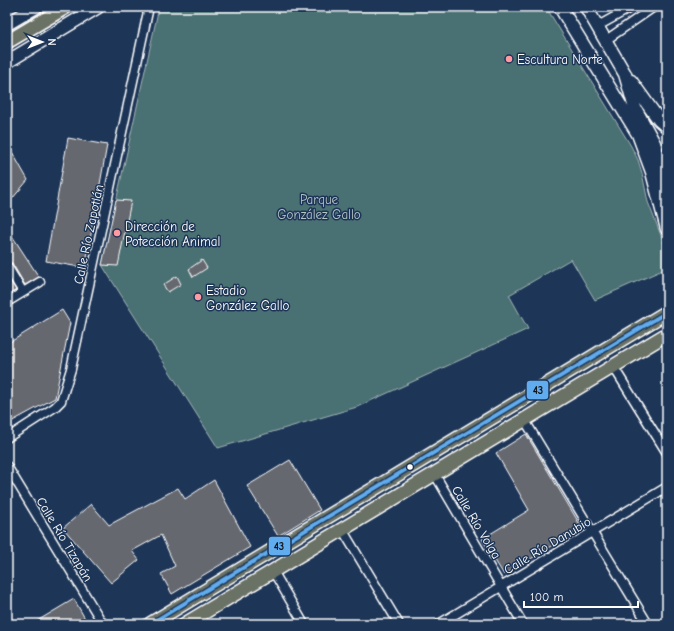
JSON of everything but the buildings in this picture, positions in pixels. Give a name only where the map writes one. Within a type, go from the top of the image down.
[{"type":"main road","points":[[7,24],[36,7]]},
{"type":"main road","points":[[7,42],[66,7]]},
{"type":"main road","points":[[7,62],[98,7]]},
{"type":"main road","points":[[560,7],[638,134],[652,172],[667,229]]},
{"type":"main road","points":[[586,7],[625,74],[659,120],[667,127]]},
{"type":"main road","points":[[625,74],[635,108],[654,143],[667,188]]},
{"type":"main road","points":[[638,134],[654,143],[667,146]]},
{"type":"main road","points":[[150,624],[667,312]]},
{"type":"main road","points":[[184,624],[667,334]]},
{"type":"main road","points":[[224,580],[272,572]]},
{"type":"street","name":"Calle Río Zapotlán","points":[[7,438],[62,401],[71,369],[149,7]]},
{"type":"street","points":[[598,26],[632,7]]},
{"type":"street","points":[[606,40],[654,7]]},
{"type":"street","points":[[619,14],[626,26]]},
{"type":"street","points":[[7,266],[23,292]]},
{"type":"street","points":[[7,302],[40,282]]},
{"type":"street","points":[[614,366],[667,453]]},
{"type":"street","points":[[524,419],[648,624]]},
{"type":"street","name":"Calle Río Tizapán","points":[[7,466],[103,624]]},
{"type":"street","name":"Calle Río Volga","points":[[434,473],[523,624]]},
{"type":"street","name":"Calle Río Danubio","points":[[439,624],[667,487]]},
{"type":"street","points":[[342,529],[399,624]]},
{"type":"street","points":[[272,572],[304,624]]},
{"type":"green space","name":"Parque González Gallo","points":[[159,7],[546,7],[631,146],[638,160],[648,202],[667,251],[667,268],[595,300],[571,259],[509,295],[528,329],[357,407],[218,448],[102,265]]},
{"type":"transit line","name":"43","points":[[150,624],[667,312]]},
{"type":"place","name":"Escultura Norte","points":[[509,59]]},
{"type":"place","name":"Dirección de Potección Animal","points":[[117,233]]},
{"type":"place","name":"Estadio González Gallo","points":[[198,297]]}]
